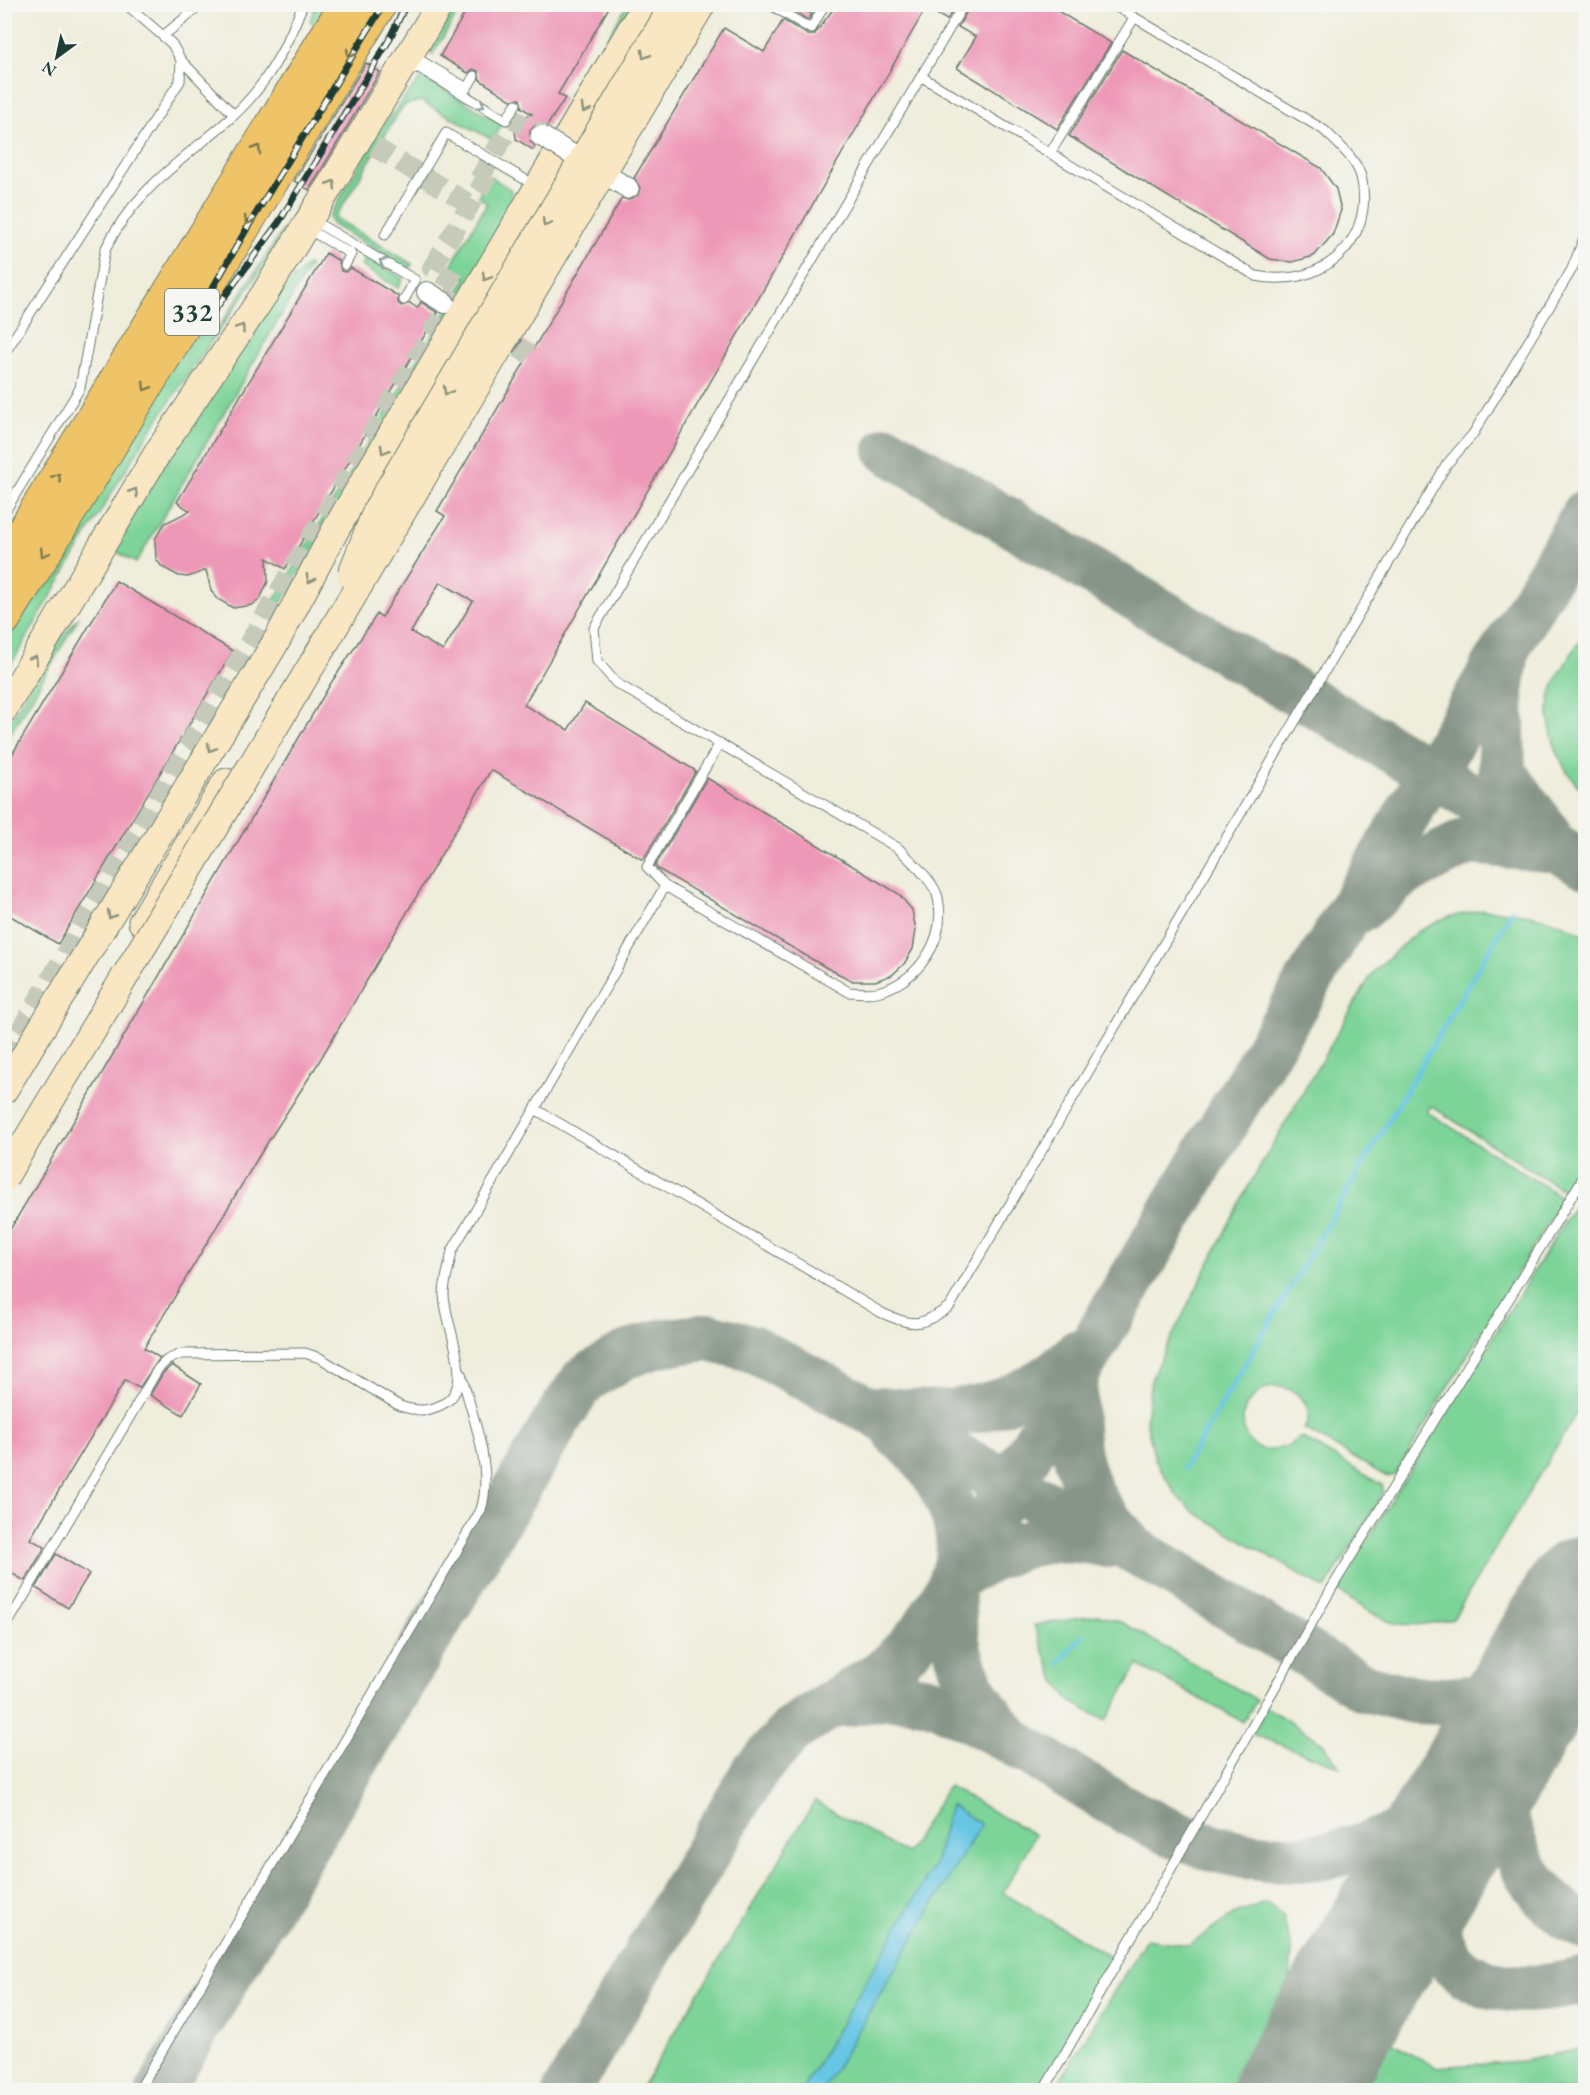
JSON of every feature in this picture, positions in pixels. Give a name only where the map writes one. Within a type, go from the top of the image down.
[{"type":"highway","name":"332","points":[[4,562],[346,4]]},
{"type":"highway","name":"332","points":[[4,619],[380,4]]},
{"type":"street","points":[[327,35],[337,4]]},
{"type":"street","points":[[4,709],[160,449],[290,252],[440,4]]},
{"type":"street","points":[[4,1090],[277,640],[337,528],[646,4]]},
{"type":"street","points":[[324,643],[377,509],[674,4]]},
{"type":"street","points":[[4,1178],[702,4]]},
{"type":"street","points":[[4,1156],[245,751],[310,682],[354,611],[708,4]]},
{"type":"street","points":[[541,136],[628,188]]},
{"type":"street","points":[[427,292],[445,303]]},
{"type":"lane","points":[[126,4],[172,44],[181,60],[234,115]]},
{"type":"lane","points":[[163,36],[202,4]]},
{"type":"lane","points":[[4,513],[80,388],[105,250],[115,229],[143,192],[234,115],[262,85],[289,41],[303,4]]},
{"type":"lane","points":[[769,4],[811,28],[825,4]]},
{"type":"lane","points":[[720,744],[647,867],[665,886],[849,992],[877,992],[907,977],[930,955],[937,933],[938,896],[921,873],[898,848],[616,683],[597,661],[594,628],[964,4]]},
{"type":"lane","points":[[922,77],[1256,276],[1274,279],[1303,275],[1329,265],[1346,251],[1362,216],[1362,180],[1351,157],[1324,130],[1112,4]]},
{"type":"lane","points":[[1050,153],[1134,18]]},
{"type":"lane","points":[[411,55],[467,88],[474,76]]},
{"type":"lane","points":[[4,354],[180,81],[181,60]]},
{"type":"lane","points":[[395,81],[417,67],[506,120],[516,104]]},
{"type":"lane","points":[[385,235],[446,133],[538,187]]},
{"type":"lane","points":[[310,219],[415,280],[404,300]]},
{"type":"lane","points":[[290,252],[304,245],[313,231],[351,254],[345,265]]},
{"type":"lane","points":[[535,1109],[882,1313],[908,1325],[929,1321],[950,1306],[1447,464],[1473,434],[1572,269],[1586,233]]},
{"type":"lane","points":[[139,2091],[480,1510],[486,1492],[485,1472],[448,1325],[444,1293],[452,1251],[665,886]]},
{"type":"lane","points":[[1044,2091],[1333,1586],[1586,1173]]},
{"type":"lane","points":[[1576,1189],[1586,1195]]},
{"type":"lane","points":[[4,1630],[158,1369],[167,1360],[181,1354],[304,1353],[320,1358],[400,1406],[413,1410],[430,1410],[447,1402],[457,1390],[460,1368]]},
{"type":"green space","points":[[316,5],[326,5],[318,27],[310,21]]},
{"type":"green space","points":[[454,5],[463,5],[432,55],[429,49],[431,44]]},
{"type":"green space","points":[[627,5],[635,5],[539,159],[535,159]]},
{"type":"green space","points":[[420,79],[426,79],[502,124],[493,140],[421,101],[405,105],[399,112],[335,218],[412,264],[409,270],[332,224],[329,217],[382,126]]},
{"type":"green space","points":[[490,176],[511,190],[512,205],[507,223],[278,608],[272,604],[466,278],[450,267],[487,203],[478,196]]},
{"type":"green space","points":[[308,192],[311,194],[290,227],[135,455],[5,675],[5,631],[188,329],[199,338],[203,333],[211,339]]},
{"type":"green space","points":[[366,257],[403,279],[398,288],[361,266]]},
{"type":"green space","points":[[307,265],[310,266],[136,563],[112,549],[153,481],[277,295]]},
{"type":"green space","points":[[79,617],[5,743],[5,729],[57,642]]},
{"type":"green space","points":[[1585,632],[1585,792],[1566,770],[1559,756],[1553,740],[1549,709],[1556,680]]},
{"type":"green space","points":[[1483,910],[1536,916],[1561,923],[1585,935],[1585,1162],[1571,1186],[1561,1189],[1431,1106],[1427,1112],[1560,1196],[1561,1201],[1395,1475],[1387,1477],[1304,1429],[1308,1418],[1307,1408],[1294,1392],[1283,1387],[1272,1387],[1261,1391],[1246,1407],[1243,1421],[1245,1433],[1256,1447],[1274,1450],[1301,1437],[1382,1485],[1383,1493],[1325,1589],[1194,1512],[1177,1496],[1155,1460],[1146,1420],[1151,1380],[1244,1194],[1373,972],[1417,932],[1448,917]]},
{"type":"green space","points":[[1578,1200],[1586,1203],[1585,1399],[1453,1619],[1416,1625],[1390,1622],[1379,1617],[1336,1590]]},
{"type":"green space","points":[[1098,1615],[1123,1623],[1257,1700],[1243,1722],[1138,1665],[1106,1721],[1070,1701],[1053,1676],[1034,1625]]},
{"type":"green space","points":[[1266,1707],[1323,1743],[1340,1767],[1252,1734]]},
{"type":"green space","points":[[948,1786],[1035,1835],[1003,1893],[1116,1960],[1037,2090],[640,2090],[815,1801],[907,1854]]},
{"type":"green space","points":[[1265,1903],[1283,1916],[1292,1951],[1289,1989],[1229,2090],[1054,2090],[1146,1939],[1189,1945],[1233,1915]]},
{"type":"green space","points":[[1390,2041],[1435,2067],[1523,2061],[1585,2048],[1585,2090],[1360,2090]]},
{"type":"water","points":[[950,1805],[981,1824],[823,2090],[802,2090],[935,1864]]},
{"type":"building","points":[[470,4],[611,4],[558,94],[565,98],[547,126],[536,125],[530,130],[530,141],[535,146],[533,150],[516,139],[514,120],[532,114],[522,108],[520,99],[511,100],[480,80],[478,71],[473,69],[468,73],[440,56]]},
{"type":"building","points":[[792,4],[812,14],[808,20],[790,8]]},
{"type":"building","points":[[837,4],[956,4],[947,20],[926,8],[524,705],[568,730],[585,703],[696,771],[643,860],[491,770],[317,1065],[259,1156],[144,1348],[160,1358],[139,1388],[125,1380],[30,1539],[45,1547],[25,1581],[4,1569],[4,1240],[331,683],[377,614],[382,617],[445,516],[437,511],[526,360],[514,353],[522,340],[534,348],[622,198],[628,200],[638,195],[640,188],[634,178],[724,28],[764,52],[783,20],[808,35],[814,35]],"holes":[[[440,582],[473,601],[443,651],[411,632]]]},
{"type":"building","points":[[971,4],[1046,4],[1111,43],[1057,129],[957,68],[976,37],[958,27]]},
{"type":"building","points":[[1122,50],[1321,168],[1336,189],[1341,210],[1333,234],[1314,256],[1292,262],[1270,259],[1069,136]]},
{"type":"building","points":[[366,63],[380,72],[309,190],[294,181]]},
{"type":"building","points":[[326,253],[339,261],[341,271],[346,272],[351,268],[398,296],[398,303],[401,306],[410,303],[417,308],[421,302],[438,313],[285,569],[267,558],[268,581],[260,599],[252,605],[233,608],[216,598],[211,590],[206,570],[188,577],[179,576],[162,567],[156,559],[155,539],[165,523],[190,511],[177,502]]},
{"type":"building","points":[[116,581],[233,651],[58,944],[4,912],[4,768]]},
{"type":"building","points":[[707,778],[899,894],[912,910],[916,930],[913,949],[904,964],[892,975],[875,981],[853,981],[658,869],[655,866]]},
{"type":"building","points":[[172,1365],[201,1384],[183,1415],[150,1395],[163,1373]]},
{"type":"building","points":[[56,1554],[89,1574],[68,1608],[36,1588]]},
{"type":"waterway","points":[[1582,789],[1586,784]]},
{"type":"waterway","points":[[1184,1468],[1512,911]]},
{"type":"waterway","points":[[1059,1663],[1082,1636]]},
{"type":"taxiway","points":[[888,450],[1586,865]]},
{"type":"taxiway","points":[[567,2090],[755,1771],[793,1729],[889,1668],[923,1632],[1586,513]]},
{"type":"taxiway","points":[[1505,657],[1500,691],[1502,772],[1546,831]]},
{"type":"taxiway","points":[[1360,909],[1402,874],[1468,841],[1549,848]]},
{"type":"taxiway","points":[[160,2090],[562,1412],[584,1380],[623,1356],[660,1343],[709,1337],[751,1348],[1138,1552],[1365,1688],[1413,1700],[1448,1701],[1476,1698],[1521,1677],[1550,1656]]},
{"type":"taxiway","points":[[882,1410],[937,1414],[988,1406],[1011,1398],[1034,1386],[1057,1371],[1078,1353]]},
{"type":"taxiway","points":[[1075,1375],[1074,1422],[1079,1464],[1085,1483],[1095,1502],[1108,1521],[1125,1539]]},
{"type":"taxiway","points":[[898,1435],[923,1458],[934,1473],[951,1507],[957,1525],[959,1543],[959,1559],[953,1578],[952,1595],[952,1611],[959,1654],[974,1690],[1005,1733]]},
{"type":"taxiway","points":[[952,1579],[1026,1544],[1064,1538],[1107,1544]]},
{"type":"taxiway","points":[[841,1704],[898,1696],[920,1698],[940,1704],[997,1733],[1135,1815],[1208,1846],[1247,1855],[1289,1859],[1310,1858],[1355,1849],[1462,1807]]},
{"type":"taxiway","points":[[1496,1749],[1502,1803],[1508,1828],[1528,1874],[1544,1895],[1563,1913],[1586,1928]]},
{"type":"taxiway","points":[[1432,1858],[1432,1898],[1441,1942],[1454,1964],[1467,1975],[1482,1982],[1517,1988],[1553,1987],[1586,1980]]},
{"type":"runway","points":[[1294,2090],[1586,1596]]},
{"type":"tunnel","points":[[479,179],[514,120],[545,136]]},
{"type":"tunnel","points":[[348,131],[478,209]]},
{"type":"tunnel","points":[[4,1058],[460,285],[432,268],[488,175]]},
{"type":"tunnel","points":[[493,332],[530,355]]},
{"type":"railway","points":[[191,326],[246,230],[384,4]]},
{"type":"railway","points":[[200,330],[279,222],[388,42],[406,4]]}]
